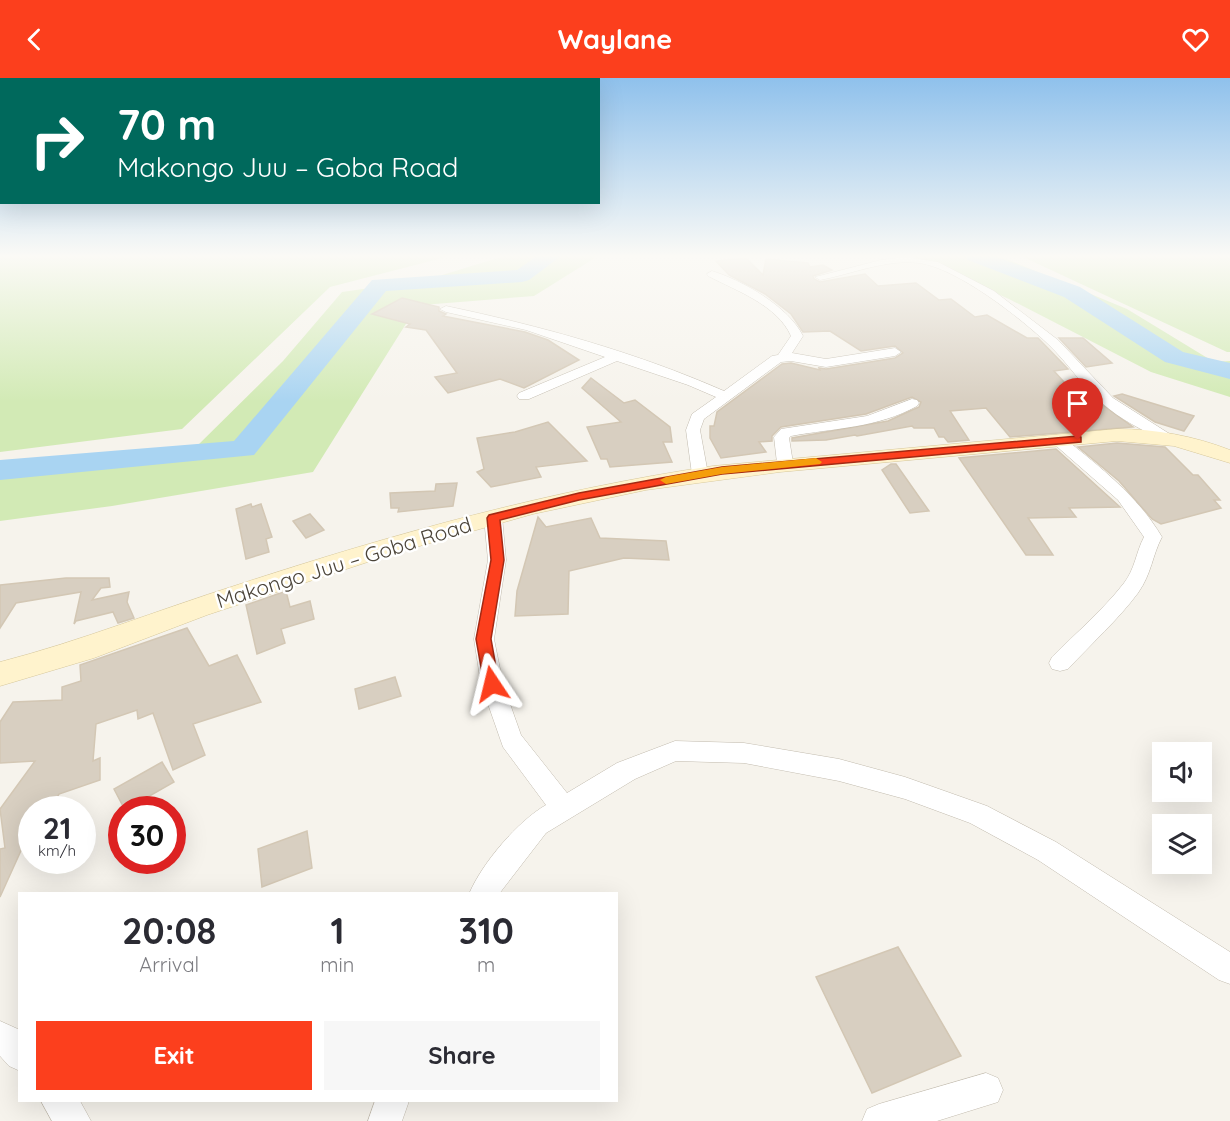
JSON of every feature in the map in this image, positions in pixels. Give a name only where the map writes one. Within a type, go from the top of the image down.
[{"type":"street","points":[[765,305],[783,315],[797,336],[783,357]]},
{"type":"street","points":[[1004,305],[1053,343],[1099,393],[1115,406],[1169,438]]},
{"type":"street","points":[[446,309],[529,327],[693,382],[725,396]]},
{"type":"street","points":[[700,474],[693,430],[697,417],[777,359],[783,357],[826,363],[895,352]]},
{"type":"street","points":[[524,396],[616,356]]},
{"type":"street","points":[[785,463],[781,437],[786,432],[868,418],[903,409],[912,403]]},
{"type":"street","name":"Makongo Juu – Goba Road","points":[[0,674],[67,655],[197,608],[321,568],[493,518],[579,496],[700,474],[785,463],[848,460],[1143,434],[1169,438],[1228,458]]},
{"type":"street","points":[[1059,441],[1129,500],[1145,520],[1153,537],[1147,548],[1143,566],[1131,588],[1060,663]]},
{"type":"street","points":[[493,518],[497,560],[484,639],[492,684],[511,740],[564,808]]},
{"type":"street","points":[[484,892],[537,824],[626,771],[675,752],[744,753],[839,770],[906,788],[978,814],[1047,851],[1230,969]]},
{"type":"street","points":[[0,1037],[6,1039],[18,1053]]},
{"type":"street","points":[[879,1121],[986,1090]]},
{"type":"street","points":[[58,1102],[74,1121]]},
{"type":"street","points":[[385,1121],[392,1102]]},
{"type":"green space","points":[[0,305],[312,305],[182,429],[0,452]]},
{"type":"green space","points":[[331,305],[426,305],[422,305],[409,319],[313,472],[112,506],[0,521],[0,464],[196,447],[283,361]]},
{"type":"green space","points":[[1020,305],[1117,305],[1127,309],[1214,362],[1230,361],[1230,397],[1151,372]]},
{"type":"green space","points":[[1125,305],[1230,305],[1230,352]]},
{"type":"building","points":[[389,305],[429,305],[439,307],[439,311],[446,314],[443,316],[525,332],[548,340],[579,360],[524,388],[500,379],[448,393],[435,377],[457,373],[426,330],[406,327],[410,324],[372,314]]},
{"type":"building","points":[[779,305],[959,305],[975,317],[987,315],[1027,338],[1038,338],[1068,369],[1054,371],[1085,405],[1097,401],[1133,427],[1010,437],[986,408],[950,411],[969,440],[948,442],[944,437],[939,437],[934,428],[914,428],[912,426],[826,440],[792,441],[792,438],[888,421],[919,407],[921,402],[912,397],[866,414],[781,427],[772,436],[772,441],[759,442],[766,452],[721,458],[710,438],[710,426],[714,426],[717,412],[782,364],[791,363],[820,370],[819,368],[826,369],[895,358],[903,353],[895,346],[861,351],[830,331],[803,332],[791,314]]},
{"type":"building","points":[[1059,338],[1083,338],[1112,363],[1086,367]]},
{"type":"building","points":[[591,378],[624,403],[635,400],[670,427],[672,442],[663,442],[672,462],[610,467],[607,459],[601,459],[587,427],[621,422],[582,388]]},
{"type":"building","points":[[1122,394],[1194,416],[1184,431],[1155,422],[1114,396]]},
{"type":"building","points":[[548,422],[587,461],[536,467],[541,477],[491,487],[477,472],[484,469],[477,438],[515,432]]},
{"type":"building","points":[[1117,443],[1165,447],[1193,475],[1198,475],[1220,500],[1214,500],[1221,508],[1161,524],[1152,519],[1119,481],[1078,447]]},
{"type":"building","points":[[1056,449],[1120,507],[1069,508],[1076,517],[1028,518],[1053,555],[1026,555],[959,458]]},
{"type":"building","points":[[891,464],[896,464],[929,511],[910,513],[882,470]]},
{"type":"building","points":[[457,483],[453,506],[398,512],[399,508],[391,508],[390,493],[435,491],[436,484]]},
{"type":"building","points":[[251,504],[252,507],[261,504],[272,537],[266,539],[269,552],[246,559],[236,509]]},
{"type":"building","points":[[310,514],[324,530],[306,538],[293,521]]},
{"type":"building","points":[[538,517],[546,527],[591,518],[600,538],[666,541],[669,560],[624,558],[569,571],[568,614],[515,616],[517,591]]},
{"type":"building","points":[[66,578],[109,578],[110,587],[101,588],[92,600],[129,592],[127,602],[134,618],[118,623],[113,612],[76,621],[74,624],[81,592],[16,603],[0,628],[0,585]]},
{"type":"building","points":[[286,591],[290,607],[310,601],[314,619],[281,629],[285,643],[257,654],[246,605]]},
{"type":"building","points":[[187,628],[209,666],[237,655],[261,702],[193,724],[205,755],[173,770],[153,713],[138,719],[137,710],[96,724],[93,761],[100,758],[100,780],[58,796],[18,796],[18,857],[0,897],[0,849],[5,848],[0,809],[35,761],[0,763],[0,722],[13,702],[62,700],[62,687],[81,681],[80,665]]},
{"type":"building","points":[[395,677],[401,696],[359,709],[355,689]]},
{"type":"building","points":[[162,762],[174,782],[150,796],[118,796],[114,789]]},
{"type":"building","points":[[307,831],[312,868],[262,887],[258,849]]},
{"type":"building","points":[[898,947],[961,1056],[872,1093],[816,977]]},
{"type":"waterway","points":[[0,470],[243,449],[364,305]]},
{"type":"waterway","points":[[1092,305],[1174,357],[1230,371]]},
{"type":"slow traffic","points":[[666,480],[722,470],[816,462]]},
{"type":"route","points":[[492,684],[484,639],[497,560],[493,518],[579,496],[722,470],[1078,440]]}]
